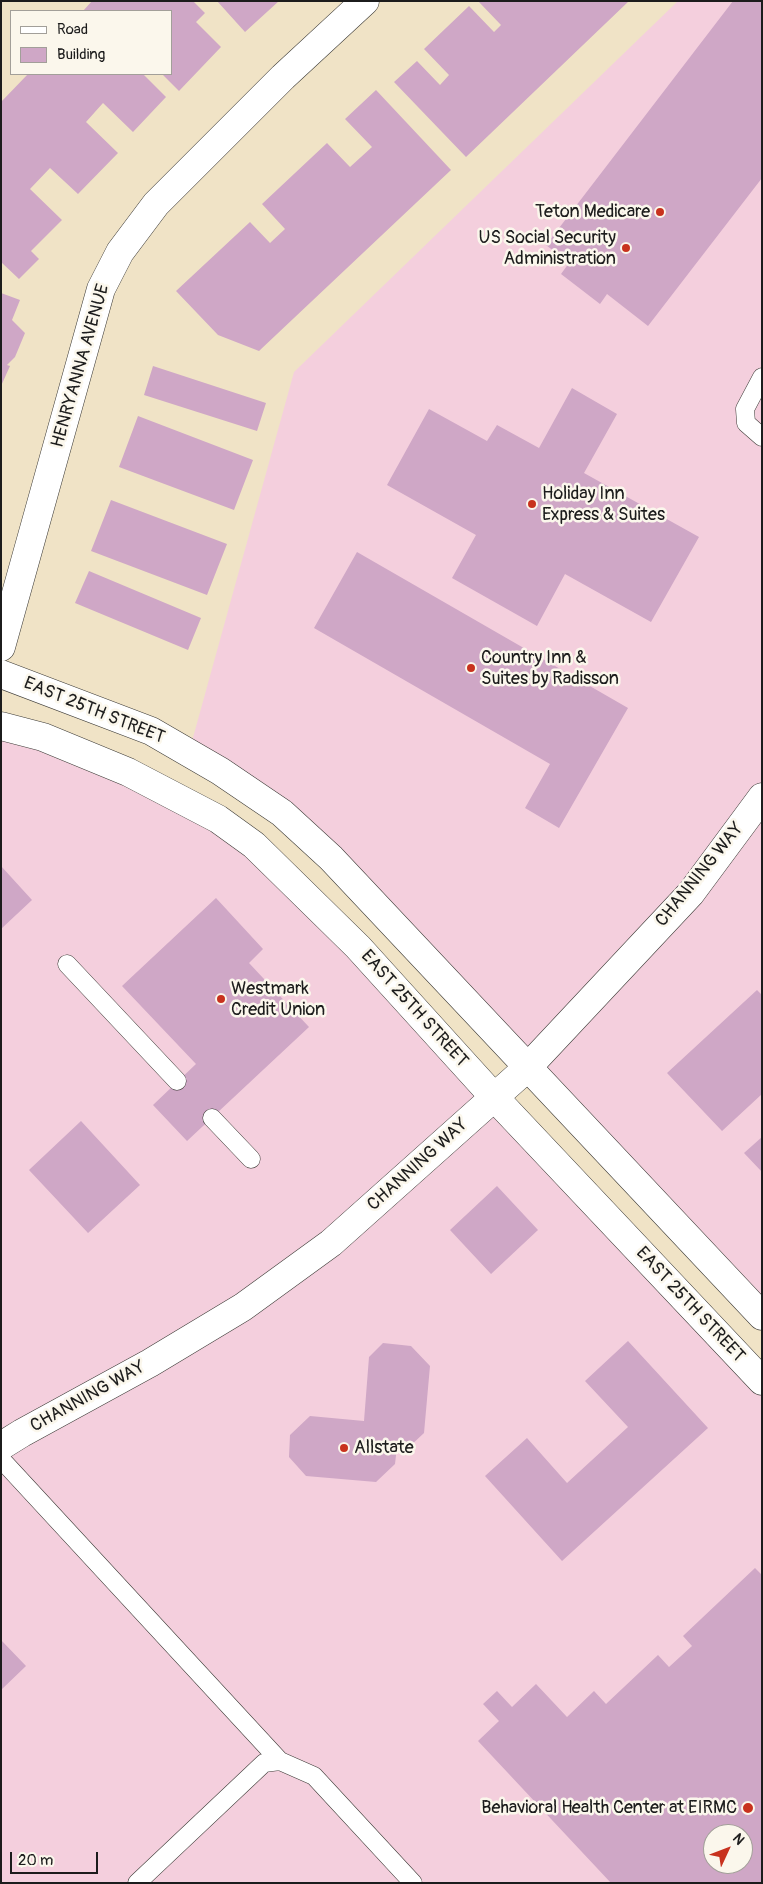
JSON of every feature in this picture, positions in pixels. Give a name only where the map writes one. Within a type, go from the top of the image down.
[{"type":"street","name":"HENRYANNA AVENUE","points":[[1,647],[101,290],[120,252],[156,204],[283,77],[365,1]]},
{"type":"street","name":"EAST 25TH STREET","points":[[1,674],[151,731],[220,771],[282,813],[331,858],[762,1316]]},
{"type":"street","name":"EAST 25TH STREET","points":[[1,726],[43,737],[128,772],[218,819],[254,845],[358,947],[494,1097],[762,1381]]},
{"type":"street","name":"CHANNING WAY","points":[[1,1446],[150,1363],[243,1307],[331,1243],[527,1068],[691,893],[762,797]]},
{"type":"lane","points":[[762,377],[745,409],[746,423],[762,437]]},
{"type":"lane","points":[[67,964],[177,1081]]},
{"type":"lane","points":[[212,1118],[251,1160]]},
{"type":"lane","points":[[1,1459],[280,1761],[314,1776],[413,1883]]},
{"type":"lane","points":[[137,1883],[264,1763],[280,1761]]},
{"type":"shaded area","points":[[678,1],[762,1],[762,1317],[331,858],[189,752],[294,372]]},
{"type":"shaded area","points":[[1,727],[254,845],[762,1381],[762,1883],[1,1883]]},
{"type":"building","points":[[92,1],[193,1],[205,13],[196,22],[221,47],[179,91],[163,75],[172,75],[172,10],[84,10]]},
{"type":"building","points":[[217,1],[279,1],[245,32]]},
{"type":"building","points":[[478,1],[629,1],[466,157],[394,82],[417,61],[440,85],[449,75],[424,49],[469,6],[494,32],[501,25]]},
{"type":"building","points":[[733,1],[762,1],[762,178],[648,326],[607,294],[600,304],[561,274],[569,263],[546,245]]},
{"type":"building","points":[[27,75],[144,75],[166,97],[133,132],[103,103],[86,122],[118,153],[78,194],[50,168],[30,189],[62,220],[31,251],[39,259],[19,279],[1,262],[1,102]]},
{"type":"building","points":[[376,90],[451,170],[259,351],[218,335],[176,291],[250,222],[270,243],[285,229],[262,204],[327,143],[350,167],[372,147],[345,119]]},
{"type":"building","points":[[1,293],[20,300],[12,320],[25,333],[15,357],[7,365],[10,366],[1,386]]},
{"type":"building","points":[[153,366],[266,403],[257,431],[144,395]]},
{"type":"building","points":[[572,388],[617,414],[584,473],[699,537],[651,622],[565,574],[537,626],[452,578],[476,535],[387,485],[429,409],[487,441],[497,425],[539,448]]},
{"type":"building","points":[[138,416],[253,460],[234,510],[119,467]]},
{"type":"building","points":[[111,500],[227,544],[207,595],[91,551]]},
{"type":"building","name":"Country Inn & Suites by Radisson","points":[[357,552],[628,708],[559,828],[525,808],[550,764],[314,628]]},
{"type":"building","points":[[89,571],[201,618],[188,650],[75,603]]},
{"type":"building","points":[[1,866],[32,900],[1,929]]},
{"type":"building","points":[[216,898],[263,949],[249,963],[309,1027],[187,1141],[153,1105],[196,1064],[122,986]]},
{"type":"building","points":[[757,990],[762,995],[762,1094],[722,1131],[667,1073]]},
{"type":"building","points":[[81,1121],[140,1185],[88,1233],[29,1170]]},
{"type":"building","points":[[762,1137],[762,1172],[744,1153]]},
{"type":"building","points":[[497,1186],[538,1230],[491,1274],[450,1230]]},
{"type":"building","points":[[628,1341],[708,1428],[562,1561],[485,1476],[527,1438],[567,1483],[628,1427],[585,1381]]},
{"type":"building","points":[[383,1343],[411,1346],[430,1366],[424,1433],[408,1448],[397,1447],[395,1464],[376,1482],[306,1476],[289,1457],[290,1435],[310,1416],[364,1421],[369,1357]]},
{"type":"building","points":[[755,1568],[762,1575],[762,1883],[611,1883],[478,1741],[499,1721],[483,1704],[497,1691],[512,1707],[536,1684],[567,1717],[594,1691],[606,1704],[658,1655],[669,1667],[692,1646],[683,1636]]},
{"type":"building","points":[[1,1640],[26,1666],[1,1690]]},
{"type":"place","name":"Teton Medicare","points":[[660,212]]},
{"type":"place","name":"US Social Security Administration","points":[[626,248]]},
{"type":"place","name":"Holiday Inn Express & Suites","points":[[532,504]]},
{"type":"place","name":"Country Inn & Suites by Radisson","points":[[471,668]]},
{"type":"place","name":"Westmark Credit Union","points":[[221,999]]},
{"type":"place","name":"Allstate","points":[[344,1448]]},
{"type":"place","name":"Behavioral Health Center at EIRMC","points":[[748,1808]]}]
